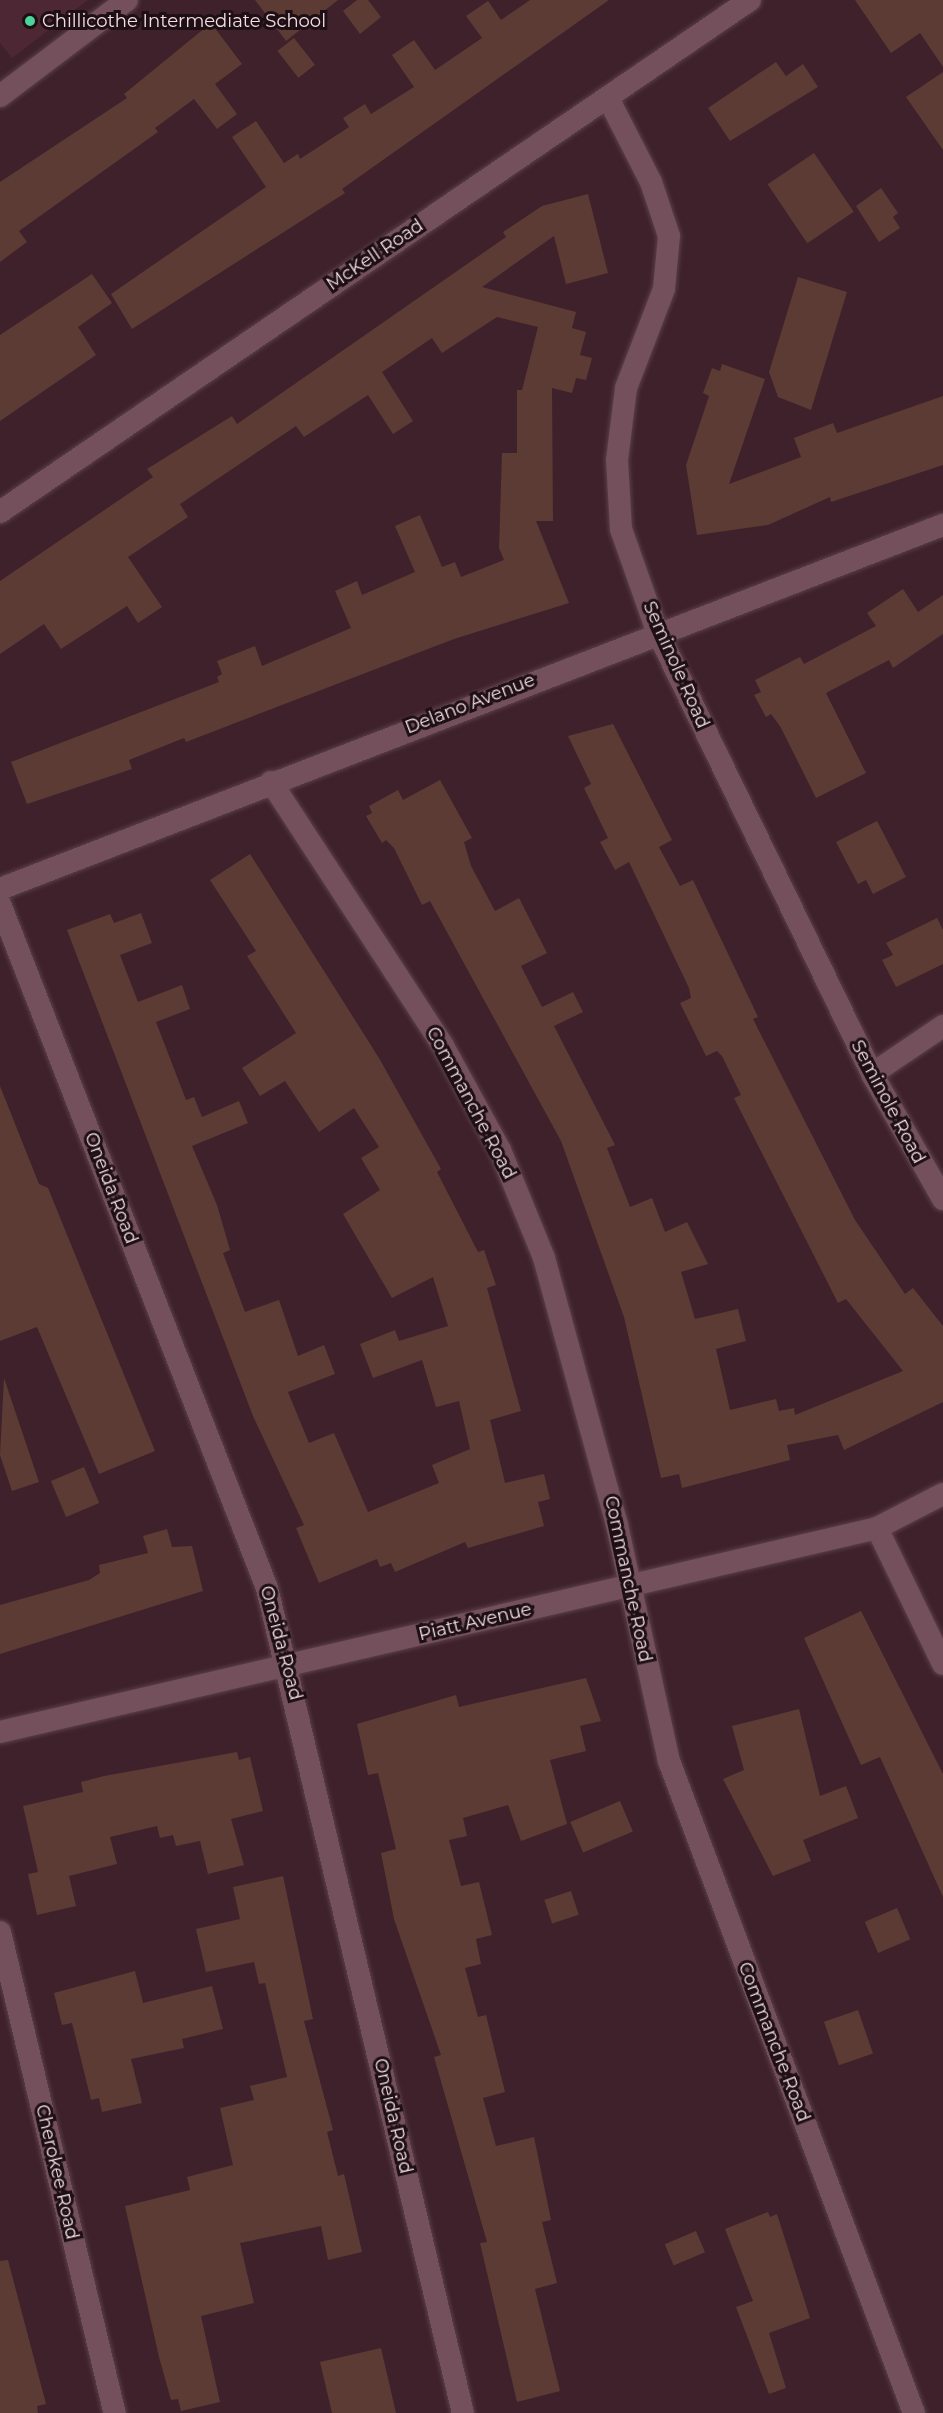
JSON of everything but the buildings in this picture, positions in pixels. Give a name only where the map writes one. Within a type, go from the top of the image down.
[{"type":"street","points":[[0,96],[127,0]]},
{"type":"street","name":"McKell Road","points":[[0,512],[750,0]]},
{"type":"street","name":"Seminole Road","points":[[608,98],[651,182],[669,236],[663,289],[626,388],[616,460],[621,529],[657,631],[872,1074],[943,1200]]},
{"type":"street","name":"Delano Avenue","points":[[0,890],[657,631],[943,525]]},
{"type":"street","name":"Commanche Road","points":[[271,782],[443,1046],[500,1150],[571,1340],[669,1761],[914,2413]]},
{"type":"street","name":"Oneida Road","points":[[0,904],[267,1588],[288,1666],[463,2413]]},
{"type":"street","points":[[872,1074],[943,1026]]},
{"type":"street","name":"Piatt Avenue","points":[[0,1732],[877,1528],[943,1494]]},
{"type":"street","points":[[877,1528],[943,1664]]},
{"type":"street","name":"Cherokee Road","points":[[0,1932],[115,2413]]},
{"type":"shaded area","name":"Chillicothe Intermediate School","points":[[0,0],[88,0],[12,58],[0,43]]},
{"type":"place","name":"Chillicothe Intermediate School","points":[[30,21]]}]
